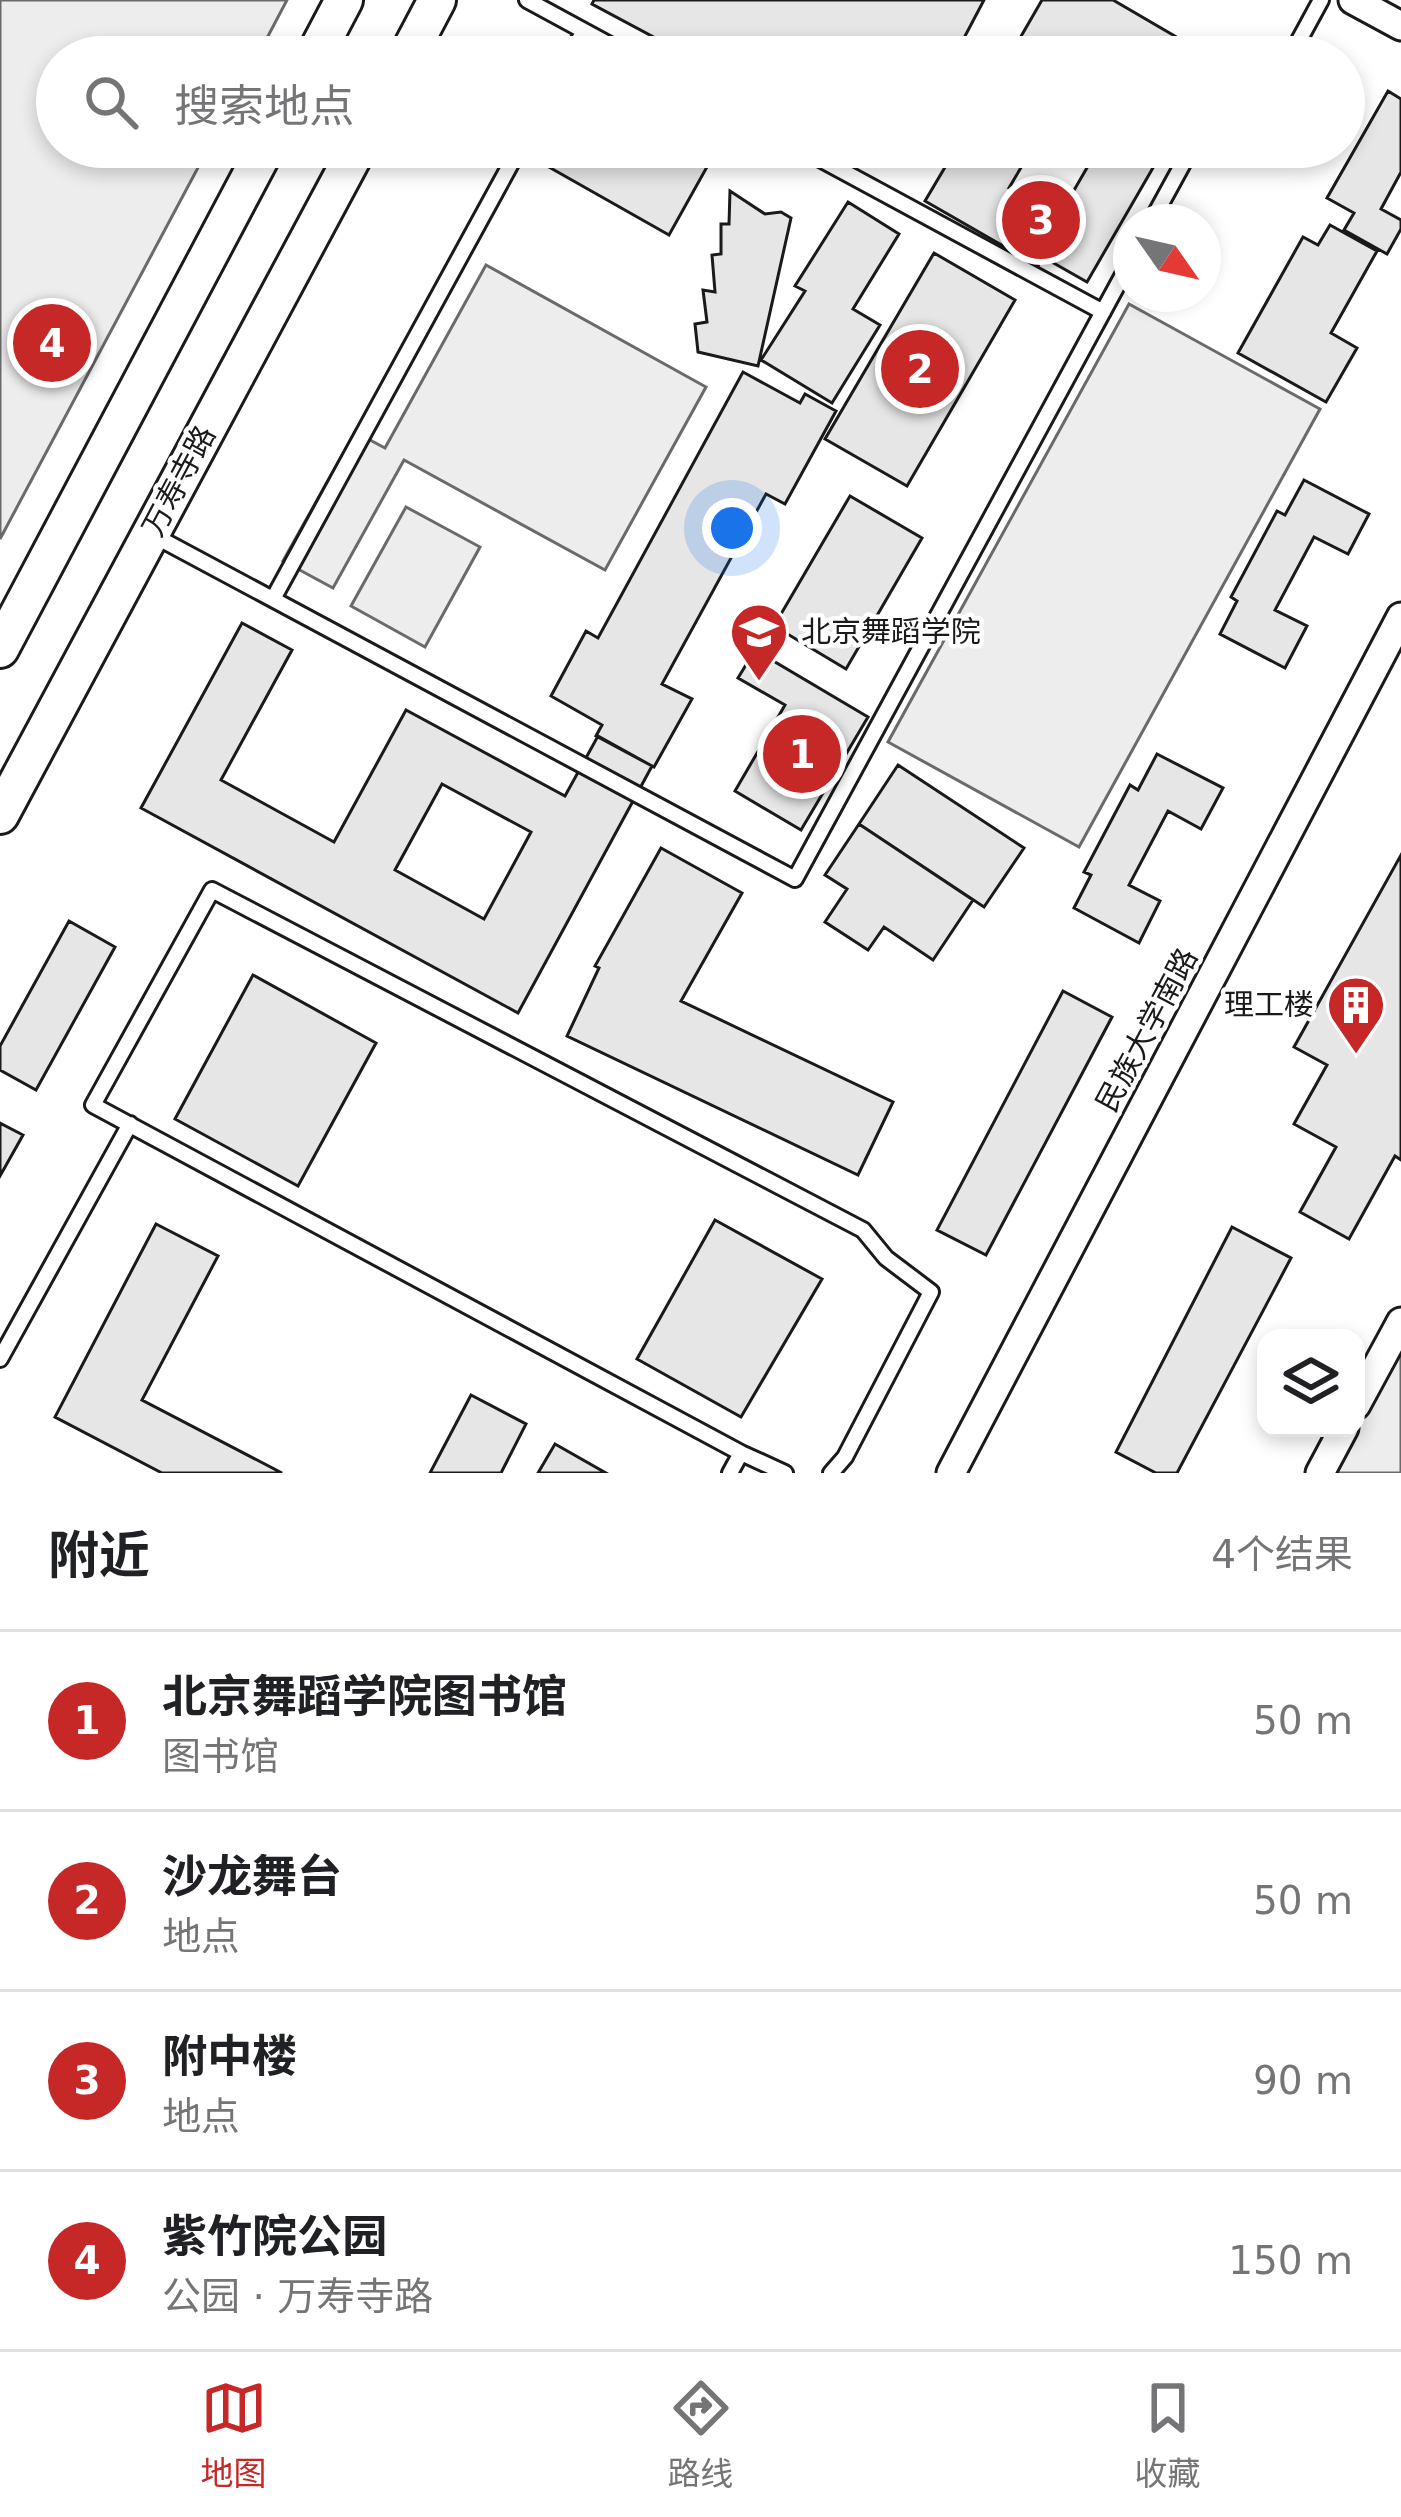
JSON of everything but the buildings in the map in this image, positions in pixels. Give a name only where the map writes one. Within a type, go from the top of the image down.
[{"type":"street","points":[[325,36],[344,0]]},
{"type":"street","points":[[417,36],[437,0]]},
{"type":"street","points":[[1354,0],[1401,26]]},
{"type":"street","points":[[0,649],[255,168]]},
{"type":"street","name":"万寿寺路","points":[[0,815],[347,168]]},
{"type":"street","name":"民族大学南路","points":[[951,1473],[1401,617]]},
{"type":"street","points":[[1365,1388],[1401,1322]]},
{"type":"street","points":[[1320,1473],[1339,1437]]},
{"type":"lane","points":[[527,0],[593,36]]},
{"type":"lane","points":[[1301,36],[1321,0]]},
{"type":"lane","points":[[581,36],[584,31]]},
{"type":"lane","points":[[273,599],[509,168]]},
{"type":"lane","points":[[838,168],[1103,312]]},
{"type":"lane","points":[[1161,204],[1181,168]]},
{"type":"lane","points":[[151,534],[796,878],[1113,293]]},
{"type":"lane","points":[[785,1473],[93,1105],[212,890],[863,1230],[886,1258],[931,1292],[845,1457],[831,1473]]},
{"type":"lane","points":[[0,1359],[130,1124]]},
{"type":"lane","points":[[730,1473],[741,1453]]},
{"type":"shaded area","points":[[0,0],[287,0],[268,36],[36,36],[36,168],[198,168],[0,539]]},
{"type":"shaded area","points":[[486,265],[706,387],[605,570],[404,460],[333,588],[283,561],[355,432],[385,448]]},
{"type":"shaded area","points":[[1125,312],[1144,312],[1320,409],[1079,847],[888,742]]},
{"type":"shaded area","points":[[406,507],[480,547],[425,647],[351,606]]},
{"type":"shaded area","points":[[1401,1323],[1401,1473],[1322,1473],[1349,1437],[1365,1437],[1365,1391]]},
{"type":"place","name":"附中楼","points":[[1041,220]]},
{"type":"place","name":"紫竹院公园","points":[[52,343]]},
{"type":"place","name":"沙龙舞台","points":[[920,369]]},
{"type":"place","name":"北京舞蹈学院","points":[[759,683]]},
{"type":"place","name":"北京舞蹈学院图书馆","points":[[802,754]]},
{"type":"place","name":"理工楼","points":[[1356,1056]]}]
